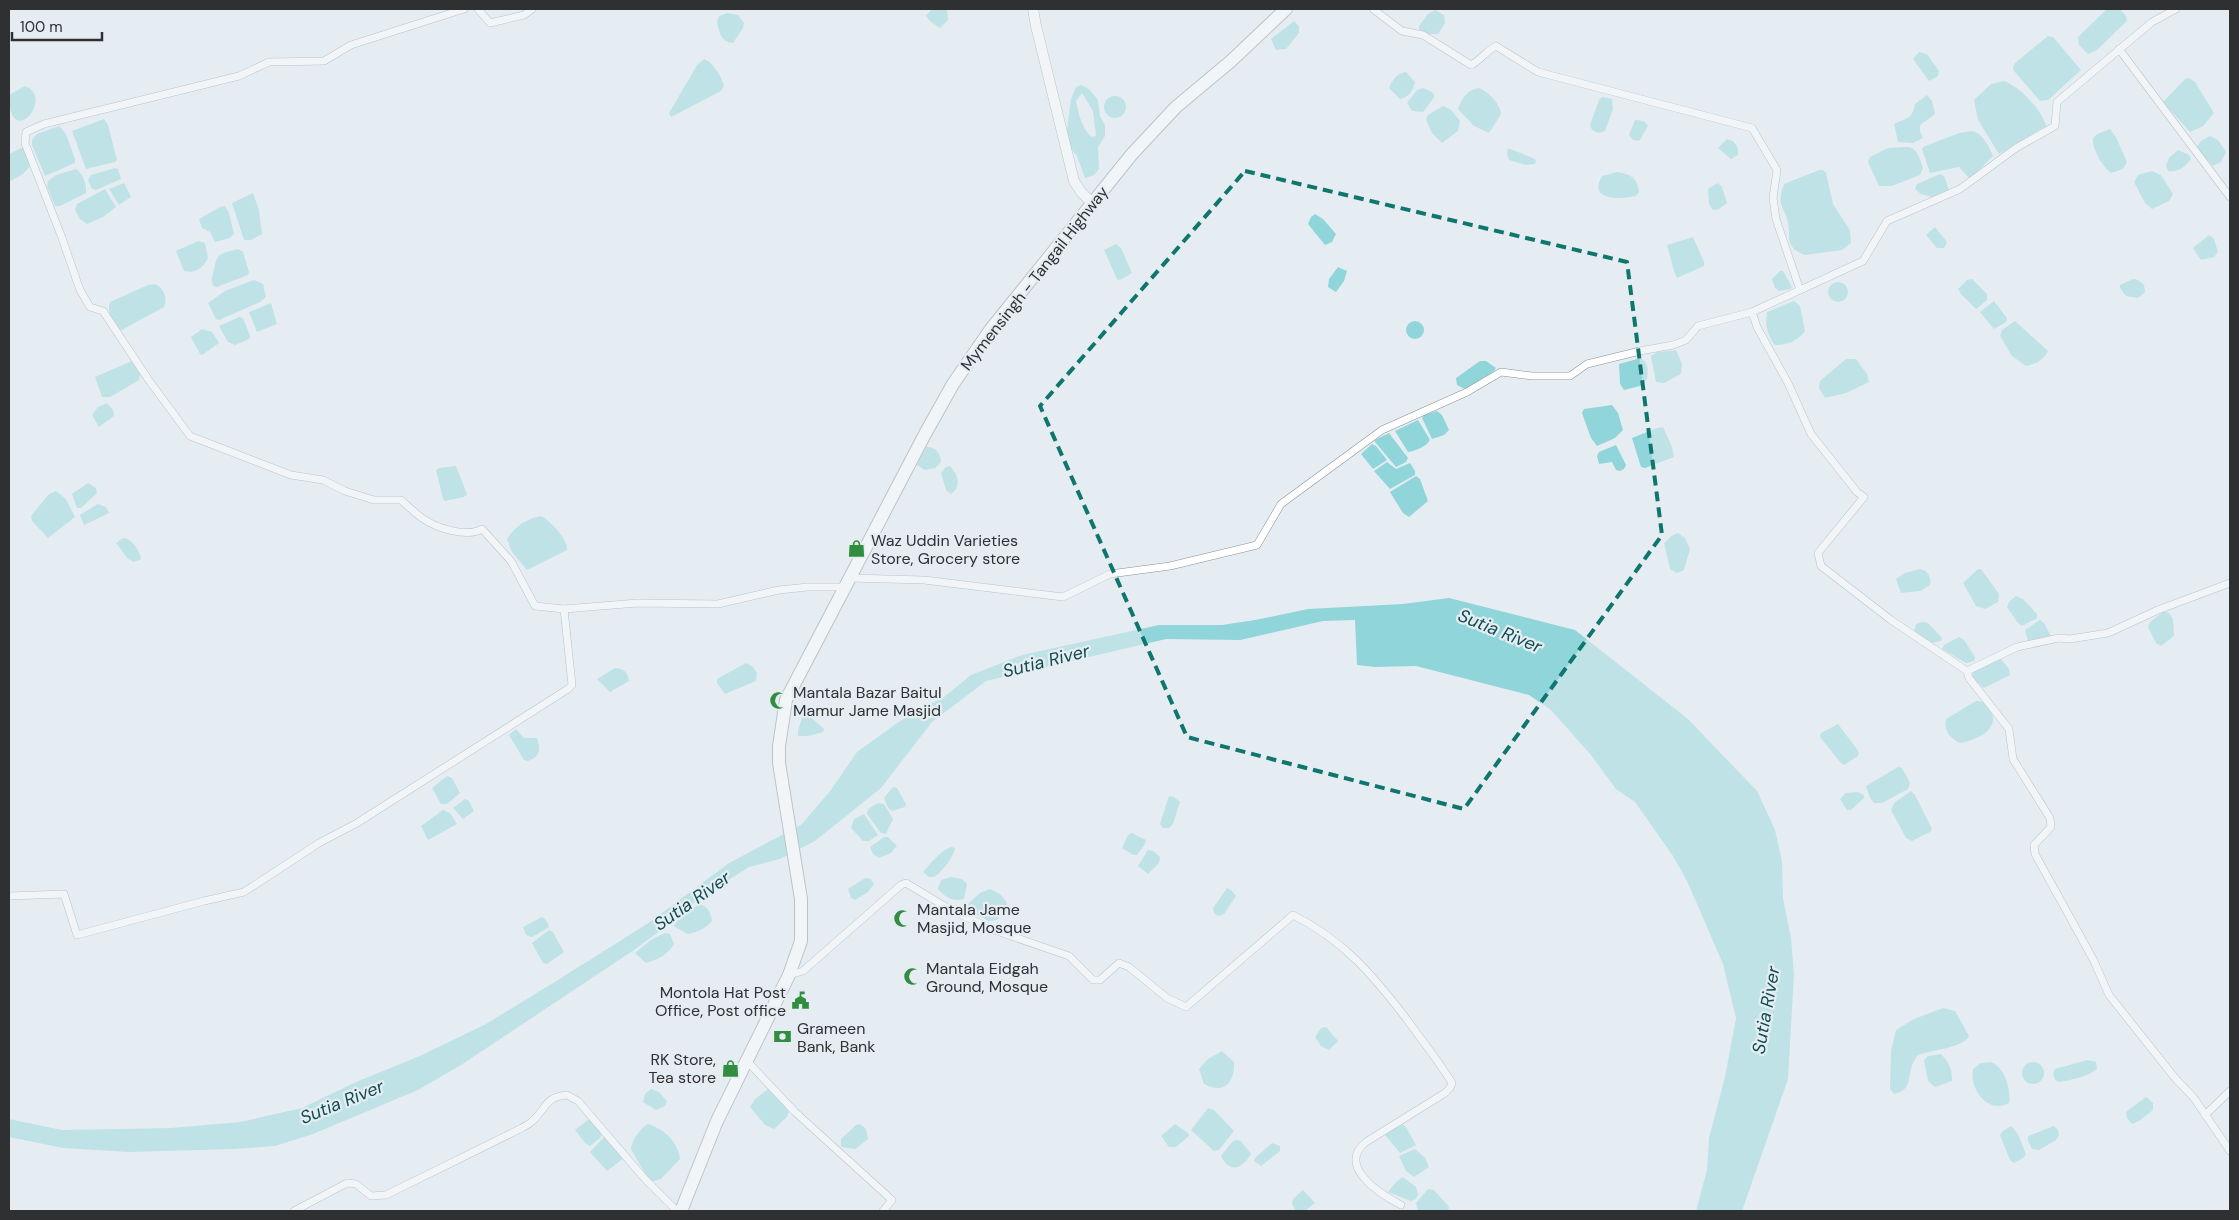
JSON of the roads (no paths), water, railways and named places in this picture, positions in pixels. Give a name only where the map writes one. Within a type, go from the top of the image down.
[{"type":"highway","name":"Mymensingh - Tangail Highway","points":[[681,1211],[717,1121],[789,975],[801,941],[800,898],[781,783],[779,746],[786,700],[953,384],[991,329],[1091,202],[1132,154],[1176,107],[1231,61],[1286,9]]},
{"type":"main road","points":[[1033,9],[1074,181],[1091,202]]},
{"type":"street","points":[[464,9],[351,45],[324,61],[269,62],[239,76],[44,124],[26,132],[25,143],[80,290],[87,304],[103,311],[190,436],[291,475],[323,480],[345,491],[374,500],[401,500],[422,519],[435,526],[474,533],[482,529],[511,561],[535,606],[564,609],[638,603],[718,604],[779,590],[847,583],[924,580],[1063,597],[1110,574],[1170,566],[1257,545],[1281,504],[1382,430],[1467,392],[1501,372],[1532,376],[1570,376],[1587,364],[1673,345],[1686,340],[1698,326],[1752,312],[1863,261],[1887,221],[1960,190],[2016,148],[2055,126],[2057,102],[2152,22],[2176,9]]},
{"type":"street","points":[[478,9],[490,23],[524,15],[532,9]]},
{"type":"street","points":[[1373,9],[1402,31],[1423,36],[1471,65],[1478,62],[1486,52],[1496,46],[1538,72],[1752,128],[1777,170],[1773,198],[1776,219],[1800,290]]},
{"type":"street","points":[[2119,49],[2230,197]]},
{"type":"street","points":[[1752,312],[1757,327],[1788,383],[1811,434],[1857,492],[1864,497],[1818,554],[1821,566],[1891,620],[1967,671],[1969,678],[2009,729],[2013,759],[2050,818],[2051,827],[2034,845],[2035,854],[2094,961],[2109,995],[2175,1078],[2194,1098],[2230,1150]]},
{"type":"street","points":[[1967,671],[2017,647],[2059,638],[2070,639],[2108,632],[2230,582]]},
{"type":"street","points":[[9,896],[64,894],[77,935],[244,892],[319,842],[357,823],[568,689],[572,685],[564,609]]},
{"type":"street","points":[[789,975],[803,972],[901,885],[906,884],[946,907],[991,929],[1069,956],[1093,980],[1100,980],[1119,963],[1129,967],[1167,998],[1186,1007],[1293,915],[1318,927],[1342,946],[1373,976],[1452,1083],[1445,1092],[1366,1142],[1357,1152],[1355,1159],[1360,1173],[1381,1194],[1401,1205]]},
{"type":"street","points":[[747,1061],[795,1112],[892,1200],[883,1211]]},
{"type":"street","points":[[2205,1115],[2230,1091]]},
{"type":"street","points":[[294,1211],[347,1183],[356,1184],[371,1196],[386,1195],[516,1131],[532,1122],[544,1105],[553,1098],[567,1095],[578,1100],[644,1179],[677,1211]]},
{"type":"water","points":[[932,9],[947,9],[948,20],[940,28],[926,16]]},
{"type":"water","points":[[2107,9],[2120,9],[2126,16],[2127,21],[2097,50],[2088,54],[2079,45],[2078,37]]},
{"type":"water","points":[[1435,10],[1444,15],[1445,23],[1438,34],[1427,34],[1419,30],[1419,26],[1428,14]]},
{"type":"water","points":[[728,13],[738,15],[744,23],[743,28],[733,43],[723,39],[717,22],[719,16]]},
{"type":"water","points":[[1294,21],[1299,26],[1299,33],[1286,49],[1276,50],[1271,39]]},
{"type":"water","points":[[2048,36],[2053,37],[2081,70],[2048,100],[2040,101],[2014,71],[2013,67],[2015,63]]},
{"type":"water","points":[[1919,52],[1927,54],[1939,71],[1938,76],[1929,81],[1913,59]]},
{"type":"water","points":[[704,59],[717,70],[724,86],[721,91],[671,117],[669,113],[697,65]]},
{"type":"water","points":[[1406,72],[1415,82],[1410,93],[1400,99],[1389,88],[1395,77]]},
{"type":"water","points":[[2189,78],[2195,82],[2214,113],[2203,126],[2190,132],[2163,102],[2185,79]]},
{"type":"water","points":[[2004,81],[2029,99],[2040,113],[2046,126],[1999,154],[1978,120],[1974,100],[1991,84]]},
{"type":"water","points":[[1081,85],[1089,89],[1098,100],[1100,116],[1105,125],[1105,136],[1098,147],[1099,169],[1094,175],[1085,178],[1077,156],[1069,146],[1067,130],[1071,99],[1076,87]],"holes":[[[1082,93],[1093,111],[1096,136],[1092,137],[1083,125],[1078,111],[1076,101]]]},
{"type":"water","points":[[25,86],[33,92],[36,100],[34,109],[29,116],[22,120],[16,119],[11,111],[9,95]]},
{"type":"water","points":[[1423,88],[1432,92],[1435,96],[1423,112],[1412,111],[1407,103],[1417,90]]},
{"type":"water","points":[[1479,88],[1487,92],[1499,106],[1501,114],[1489,133],[1474,126],[1458,109],[1466,95]]},
{"type":"water","points":[[1927,95],[1932,101],[1935,113],[1921,125],[1923,138],[1913,143],[1898,142],[1894,124],[1911,115],[1915,104]]},
{"type":"water","points":[[1115,96],[1125,103],[1126,107],[1119,117],[1115,118],[1105,111],[1104,107],[1111,97]]},
{"type":"water","points":[[1602,97],[1612,99],[1613,109],[1605,131],[1598,133],[1592,130],[1590,125],[1599,100]]},
{"type":"water","points":[[1443,106],[1451,110],[1460,121],[1458,131],[1442,143],[1432,133],[1426,120],[1428,115]]},
{"type":"water","points":[[104,119],[108,125],[117,160],[86,169],[72,131]]},
{"type":"water","points":[[1635,120],[1644,121],[1648,126],[1639,141],[1633,140],[1629,135]]},
{"type":"water","points":[[59,126],[66,134],[75,163],[45,176],[32,145],[32,140],[37,134]]},
{"type":"water","points":[[2110,129],[2116,137],[2127,162],[2123,169],[2111,173],[2098,157],[2093,142],[2093,138],[2097,134]]},
{"type":"water","points":[[1972,131],[1982,137],[1993,156],[1970,179],[1959,167],[1930,173],[1923,147],[1959,133]]},
{"type":"water","points":[[2210,136],[2218,140],[2226,152],[2221,162],[2213,166],[2196,148],[2201,141]]},
{"type":"water","points":[[1727,139],[1734,142],[1738,149],[1738,155],[1731,159],[1718,148]]},
{"type":"water","points":[[1908,147],[1914,150],[1920,158],[1923,168],[1920,175],[1892,186],[1879,186],[1868,162],[1870,157],[1888,148]]},
{"type":"water","points":[[23,148],[30,166],[23,174],[9,182],[9,154]]},
{"type":"water","points":[[1508,148],[1533,158],[1536,160],[1535,164],[1526,165],[1509,160]]},
{"type":"water","points":[[2178,150],[2189,155],[2191,159],[2181,168],[2175,171],[2168,171],[2166,166],[2169,158]]},
{"type":"water","points":[[115,168],[118,169],[121,179],[96,190],[92,189],[88,180],[91,175]]},
{"type":"water","points":[[76,169],[81,173],[84,180],[86,193],[60,206],[55,206],[47,187],[48,181],[56,175]]},
{"type":"water","points":[[1823,170],[1826,173],[1833,204],[1850,230],[1851,243],[1842,250],[1805,255],[1798,252],[1791,245],[1788,223],[1781,198],[1784,184]]},
{"type":"water","points":[[2152,171],[2161,175],[2173,194],[2169,201],[2152,209],[2145,203],[2134,182],[2138,175]]},
{"type":"water","points":[[1617,172],[1626,174],[1635,180],[1639,192],[1636,196],[1615,198],[1602,195],[1599,191],[1599,184],[1602,176]]},
{"type":"water","points":[[1940,174],[1944,176],[1949,190],[1935,198],[1921,194],[1915,189],[1917,184]]},
{"type":"water","points":[[124,183],[131,197],[119,205],[109,189]]},
{"type":"water","points":[[1718,183],[1722,187],[1727,203],[1719,209],[1713,210],[1709,204],[1708,189]]},
{"type":"water","points":[[105,189],[116,207],[103,217],[87,224],[80,219],[75,210],[77,204]]},
{"type":"water","points":[[253,193],[259,210],[262,234],[251,240],[244,240],[232,203]]},
{"type":"water","points":[[225,206],[229,213],[234,234],[230,238],[215,242],[210,232],[202,228],[199,219]]},
{"type":"water","points":[[1315,214],[1323,219],[1336,234],[1332,242],[1325,245],[1308,224],[1311,217]]},
{"type":"water","points":[[1935,227],[1947,242],[1944,248],[1937,248],[1926,235]]},
{"type":"water","points":[[2209,235],[2214,239],[2218,252],[2214,257],[2201,260],[2193,248]]},
{"type":"water","points":[[1693,237],[1704,266],[1677,278],[1667,245]]},
{"type":"water","points":[[198,241],[205,243],[208,258],[204,265],[198,269],[192,272],[184,271],[176,251]]},
{"type":"water","points":[[1116,244],[1121,248],[1132,273],[1120,280],[1117,279],[1104,250]]},
{"type":"water","points":[[238,249],[243,252],[249,272],[248,275],[217,287],[213,286],[212,276],[219,256]]},
{"type":"water","points":[[1338,267],[1347,271],[1344,281],[1336,292],[1328,287],[1329,279]]},
{"type":"water","points":[[1780,271],[1783,271],[1792,287],[1790,289],[1779,291],[1775,288],[1772,279]]},
{"type":"water","points":[[1972,279],[1987,294],[1987,300],[1976,309],[1958,289],[1967,280]]},
{"type":"water","points":[[2133,279],[2138,280],[2144,285],[2145,292],[2138,298],[2126,296],[2120,288],[2120,285]]},
{"type":"water","points":[[254,280],[263,284],[266,297],[260,302],[219,320],[216,319],[208,303],[225,291]]},
{"type":"water","points":[[1838,282],[1845,285],[1848,292],[1845,299],[1838,302],[1831,299],[1828,292],[1831,285]]},
{"type":"water","points":[[155,284],[161,288],[164,294],[166,300],[164,307],[120,331],[110,313],[110,302],[148,285]]},
{"type":"water","points":[[1794,301],[1800,306],[1805,331],[1792,342],[1775,345],[1767,330],[1767,312]]},
{"type":"water","points":[[1994,301],[2007,318],[2006,322],[1994,329],[1980,312]]},
{"type":"water","points":[[271,303],[277,324],[257,332],[249,312]]},
{"type":"water","points":[[239,317],[243,318],[250,336],[249,339],[235,345],[228,342],[219,326]]},
{"type":"water","points":[[1411,321],[1419,321],[1424,326],[1422,337],[1411,339],[1406,334],[1406,326]]},
{"type":"water","points":[[2015,321],[2048,351],[2036,363],[2026,366],[2012,356],[2000,336],[2002,330]]},
{"type":"water","points":[[202,329],[212,332],[219,343],[202,355],[191,337]]},
{"type":"water","points":[[1676,350],[1682,364],[1681,374],[1664,383],[1656,382],[1651,356],[1657,352]]},
{"type":"water","points":[[1641,358],[1647,365],[1647,379],[1640,386],[1624,390],[1620,384],[1619,364]]},
{"type":"water","points":[[1846,359],[1856,359],[1867,374],[1869,382],[1846,393],[1825,398],[1819,388],[1820,381]]},
{"type":"water","points":[[132,361],[140,374],[139,380],[110,397],[102,397],[95,377]]},
{"type":"water","points":[[1480,361],[1486,361],[1496,368],[1465,389],[1457,385],[1456,378]]},
{"type":"water","points":[[107,403],[113,410],[114,416],[99,427],[92,415],[98,407]]},
{"type":"water","points":[[1612,405],[1618,413],[1623,430],[1615,438],[1597,446],[1591,438],[1582,413],[1584,409]]},
{"type":"water","points":[[1437,411],[1442,415],[1449,430],[1444,435],[1432,439],[1422,418],[1424,415]]},
{"type":"water","points":[[1418,420],[1430,440],[1426,445],[1408,452],[1395,431]]},
{"type":"water","points":[[1663,427],[1672,447],[1674,457],[1645,468],[1641,467],[1632,438]]},
{"type":"water","points":[[1389,433],[1408,458],[1406,462],[1396,467],[1375,442],[1375,440]]},
{"type":"water","points":[[1372,444],[1376,446],[1387,460],[1373,469],[1361,454]]},
{"type":"water","points":[[1616,445],[1626,465],[1620,471],[1616,470],[1612,462],[1599,464],[1597,456],[1599,452]]},
{"type":"water","points":[[926,447],[937,451],[941,462],[935,468],[925,470],[917,465]]},
{"type":"water","points":[[1387,462],[1396,469],[1410,463],[1415,471],[1415,475],[1390,489],[1374,471]]},
{"type":"water","points":[[456,466],[467,494],[464,497],[445,501],[436,470]]},
{"type":"water","points":[[950,466],[958,480],[957,488],[951,494],[946,490],[941,473],[946,467]]},
{"type":"water","points":[[1416,476],[1420,479],[1428,501],[1409,517],[1403,513],[1390,492]]},
{"type":"water","points":[[88,483],[96,488],[97,493],[81,508],[77,508],[72,494]]},
{"type":"water","points":[[56,491],[66,499],[75,517],[48,538],[32,521],[31,516],[49,494]]},
{"type":"water","points":[[98,504],[106,507],[109,513],[84,525],[80,515]]},
{"type":"water","points":[[541,516],[549,521],[558,531],[565,541],[567,550],[527,570],[512,552],[507,539],[521,524]]},
{"type":"water","points":[[1678,533],[1685,538],[1690,549],[1684,570],[1677,573],[1670,569],[1664,543]]},
{"type":"water","points":[[123,538],[135,545],[141,559],[134,562],[128,559],[116,543]]},
{"type":"water","points":[[1920,569],[1928,574],[1930,585],[1920,591],[1901,593],[1896,579],[1905,573]]},
{"type":"water","points":[[1978,569],[1981,569],[1999,594],[1998,602],[1985,609],[1976,606],[1963,583]]},
{"type":"water","points":[[2016,596],[2023,599],[2037,614],[2037,618],[2022,626],[2007,607],[2009,602]]},
{"type":"water","name":"Sutia River","points":[[1449,598],[1575,630],[1688,719],[1757,791],[1775,830],[1782,861],[1783,898],[1791,938],[1794,975],[1788,1079],[1742,1211],[1696,1211],[1707,1170],[1709,1138],[1725,1077],[1736,1018],[1723,964],[1687,881],[1673,856],[1635,802],[1616,789],[1591,755],[1551,710],[1529,695],[1416,666],[1375,667],[1357,665],[1355,620],[1323,621],[1240,640],[1166,639],[986,681],[932,722],[881,788],[815,841],[780,859],[749,867],[700,898],[671,923],[631,952],[461,1065],[418,1090],[313,1134],[275,1146],[129,1152],[63,1148],[9,1137],[9,1119],[62,1130],[171,1128],[240,1122],[302,1108],[356,1082],[420,1056],[486,1024],[647,924],[729,863],[801,825],[831,790],[857,752],[900,721],[944,697],[971,675],[1022,655],[1159,625],[1222,625],[1308,609],[1403,604]]},
{"type":"water","points":[[2163,612],[2168,612],[2173,619],[2174,636],[2161,646],[2156,643],[2148,627],[2150,622]]},
{"type":"water","points":[[2040,620],[2044,623],[2051,636],[2028,641],[2025,630]]},
{"type":"water","points":[[1928,623],[1942,638],[1941,641],[1932,643],[1914,632],[1916,624]]},
{"type":"water","points":[[1959,637],[1964,640],[1975,657],[1974,661],[1966,663],[1942,649],[1944,645]]},
{"type":"water","points":[[2000,658],[2009,669],[2010,675],[1984,688],[1972,678],[1973,672]]},
{"type":"water","points":[[746,663],[753,667],[757,673],[756,681],[725,694],[717,683],[717,679]]},
{"type":"water","points":[[615,668],[625,671],[629,681],[610,692],[597,679]]},
{"type":"water","points":[[1976,701],[1983,702],[1988,706],[1993,715],[1991,727],[1981,736],[1960,743],[1948,734],[1945,723],[1946,719]]},
{"type":"water","points":[[804,711],[824,729],[823,732],[808,736],[798,736]]},
{"type":"water","points":[[1838,724],[1859,752],[1858,756],[1844,765],[1820,737],[1821,733]]},
{"type":"water","points":[[516,729],[524,738],[537,738],[538,753],[528,761],[524,760],[509,735]]},
{"type":"water","points":[[1898,767],[1902,768],[1910,783],[1908,789],[1882,803],[1874,803],[1866,786]]},
{"type":"water","points":[[447,776],[452,778],[460,793],[447,804],[441,804],[432,788]]},
{"type":"water","points":[[893,787],[897,788],[906,804],[905,807],[892,811],[888,808],[884,798]]},
{"type":"water","points":[[1911,791],[1915,795],[1932,829],[1930,832],[1912,841],[1906,838],[1891,810],[1894,803]]},
{"type":"water","points":[[1857,792],[1864,795],[1864,798],[1851,810],[1847,810],[1840,799],[1846,793]]},
{"type":"water","points":[[1169,796],[1174,797],[1180,802],[1173,824],[1169,828],[1163,828],[1160,824]]},
{"type":"water","points":[[465,799],[469,801],[474,811],[463,819],[453,808]]},
{"type":"water","points":[[878,803],[884,804],[893,819],[886,834],[881,833],[867,814],[868,809]]},
{"type":"water","points":[[443,810],[450,813],[457,824],[428,840],[421,826]]},
{"type":"water","points":[[864,814],[878,835],[869,841],[863,841],[851,828],[854,819]]},
{"type":"water","points":[[1132,833],[1146,840],[1137,855],[1133,855],[1122,848],[1128,835]]},
{"type":"water","points":[[884,837],[888,837],[897,846],[891,853],[879,858],[873,854],[870,847]]},
{"type":"water","points":[[951,847],[955,848],[952,856],[934,877],[929,877],[923,872],[939,854]]},
{"type":"water","points":[[1148,850],[1153,851],[1160,857],[1159,863],[1148,874],[1138,866]]},
{"type":"water","points":[[951,877],[962,879],[967,884],[964,899],[956,900],[950,898],[938,889],[941,880]]},
{"type":"water","points":[[865,878],[871,879],[874,884],[868,892],[855,900],[851,898],[848,889]]},
{"type":"water","points":[[1227,888],[1236,896],[1224,914],[1218,916],[1214,913],[1213,908]]},
{"type":"water","points":[[990,889],[1000,894],[1007,903],[997,920],[989,921],[971,912],[968,904],[980,893]]},
{"type":"water","points":[[699,904],[705,906],[710,913],[712,921],[709,924],[701,930],[687,934],[674,926],[679,919]]},
{"type":"water","points":[[542,917],[546,920],[548,928],[532,937],[526,935],[523,927]]},
{"type":"water","points":[[549,930],[553,932],[564,952],[547,964],[543,963],[532,943]]},
{"type":"water","points":[[665,933],[670,934],[674,944],[662,956],[646,963],[635,953],[651,940]]},
{"type":"water","points":[[1943,1008],[1955,1011],[1969,1036],[1966,1040],[1954,1046],[1918,1055],[1911,1067],[1908,1084],[1901,1092],[1894,1094],[1890,1089],[1891,1051],[1896,1030],[1914,1019]]},
{"type":"water","points":[[1326,1027],[1338,1041],[1329,1050],[1321,1046],[1315,1037],[1321,1028]]},
{"type":"water","points":[[1222,1051],[1234,1062],[1233,1075],[1227,1085],[1217,1088],[1211,1087],[1204,1084],[1199,1069],[1208,1059]]},
{"type":"water","points":[[1941,1054],[1950,1066],[1952,1081],[1935,1087],[1928,1081],[1924,1060],[1928,1056]]},
{"type":"water","points":[[2087,1060],[2096,1062],[2097,1069],[2074,1079],[2059,1082],[2055,1080],[2053,1074],[2055,1069]]},
{"type":"water","points":[[1991,1062],[2000,1069],[2008,1085],[2009,1103],[2001,1106],[1987,1103],[1977,1092],[1974,1084],[1973,1069],[1981,1063]]},
{"type":"water","points":[[2033,1062],[2041,1065],[2044,1073],[2041,1081],[2033,1084],[2025,1081],[2022,1073],[2025,1065]]},
{"type":"water","points":[[651,1089],[659,1092],[667,1101],[665,1106],[656,1110],[643,1102],[645,1094]]},
{"type":"water","points":[[768,1089],[776,1095],[789,1112],[786,1118],[774,1129],[765,1125],[750,1107],[755,1099]]},
{"type":"water","points":[[2146,1097],[2153,1103],[2153,1110],[2132,1124],[2127,1118],[2126,1112]]},
{"type":"water","points":[[1208,1108],[1214,1110],[1234,1131],[1219,1150],[1214,1151],[1191,1130]]},
{"type":"water","points":[[589,1119],[602,1134],[590,1146],[585,1143],[575,1130]]},
{"type":"water","points":[[648,1124],[659,1129],[669,1137],[679,1153],[680,1159],[661,1179],[650,1182],[631,1149],[637,1135]]},
{"type":"water","points":[[860,1124],[866,1129],[868,1139],[855,1149],[841,1147],[841,1139],[856,1125]]},
{"type":"water","points":[[1175,1124],[1188,1133],[1189,1136],[1176,1147],[1169,1147],[1161,1136]]},
{"type":"water","points":[[1401,1124],[1406,1127],[1416,1145],[1400,1153],[1385,1135]]},
{"type":"water","points":[[2011,1126],[2018,1134],[2026,1154],[2014,1163],[2010,1160],[2000,1135]]},
{"type":"water","points":[[2054,1126],[2058,1130],[2059,1135],[2056,1140],[2039,1150],[2032,1149],[2028,1136]]},
{"type":"water","points":[[604,1137],[624,1158],[607,1171],[590,1152]]},
{"type":"water","points":[[1233,1141],[1241,1141],[1251,1154],[1240,1166],[1232,1167],[1221,1156]]},
{"type":"water","points":[[1272,1143],[1280,1146],[1280,1151],[1261,1166],[1254,1161],[1255,1158]]},
{"type":"water","points":[[1415,1149],[1425,1158],[1429,1167],[1414,1177],[1406,1171],[1399,1156]]},
{"type":"water","points":[[1403,1177],[1416,1187],[1418,1195],[1416,1199],[1411,1201],[1388,1192]]},
{"type":"water","points":[[1428,1189],[1434,1190],[1449,1207],[1448,1211],[1418,1210],[1416,1203]]},
{"type":"water","points":[[1303,1190],[1315,1203],[1305,1211],[1296,1211],[1292,1204],[1293,1199]]},
{"type":"place","name":"Waz Uddin Varieties Store, Grocery store","points":[[857,549]]},
{"type":"place","name":"Mantala Bazar Baitul Mamur Jame Masjid","points":[[779,701]]},
{"type":"place","name":"Mantala Jame Masjid, Mosque","points":[[903,918]]},
{"type":"place","name":"Mantala Eidgah Ground, Mosque","points":[[912,977]]},
{"type":"place","name":"Montola Hat Post Office, Post office","points":[[800,1001]]},
{"type":"place","name":"Grameen Bank, Bank","points":[[783,1037]]},
{"type":"place","name":"RK Store, Tea store","points":[[730,1068]]}]
